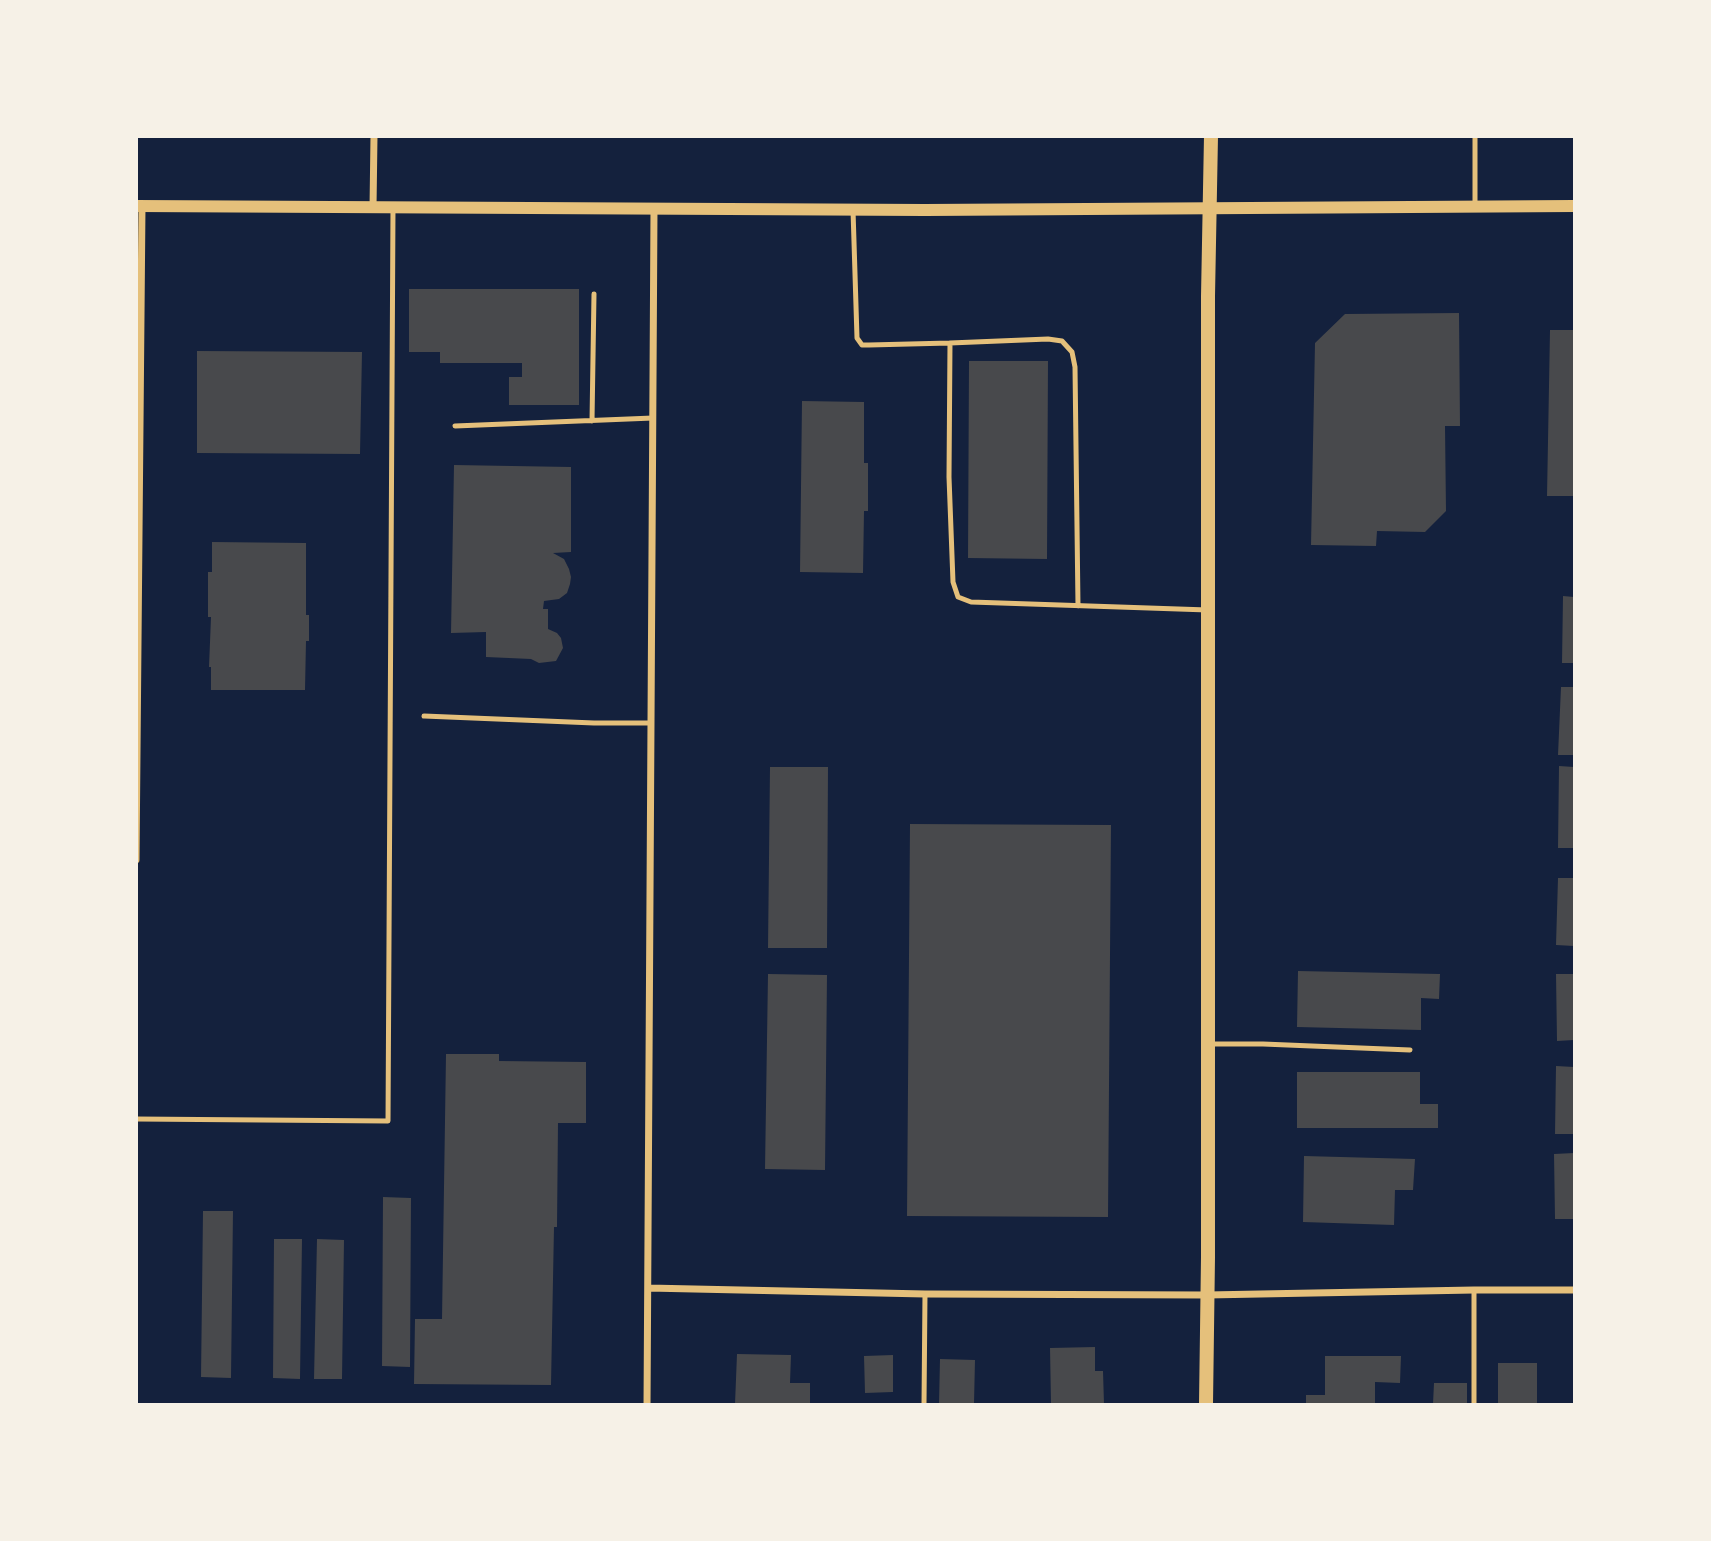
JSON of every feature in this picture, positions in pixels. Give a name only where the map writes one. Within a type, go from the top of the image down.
[{"type":"main road","points":[[1206,1405],[1211,136]]},
{"type":"street","points":[[373,208],[374,136]]},
{"type":"street","points":[[136,860],[139,206],[853,210],[1574,206]]},
{"type":"street","points":[[646,1405],[654,209]]},
{"type":"street","points":[[648,1287],[925,1294],[1574,1290]]},
{"type":"lane","points":[[1475,136],[1475,207]]},
{"type":"lane","points":[[136,1119],[388,1121],[393,208]]},
{"type":"lane","points":[[853,210],[857,338],[862,345],[1048,339],[1062,341],[1072,352],[1075,367],[1078,606]]},
{"type":"lane","points":[[592,421],[594,294]]},
{"type":"lane","points":[[950,343],[949,477],[953,582],[957,597],[971,602],[1208,610]]},
{"type":"lane","points":[[455,426],[653,418]]},
{"type":"lane","points":[[424,716],[651,723]]},
{"type":"lane","points":[[1208,1044],[1410,1050]]},
{"type":"lane","points":[[1474,1290],[1474,1405]]},
{"type":"lane","points":[[924,1405],[925,1294]]},
{"type":"building","points":[[409,289],[579,289],[579,405],[509,405],[509,377],[522,377],[522,363],[440,363],[440,352],[409,352]]},
{"type":"building","points":[[1459,313],[1460,426],[1445,426],[1446,511],[1425,532],[1377,531],[1376,546],[1311,545],[1315,343],[1345,314]]},
{"type":"building","points":[[1550,330],[1574,330],[1574,496],[1547,496]]},
{"type":"building","points":[[197,351],[362,352],[360,454],[197,453]]},
{"type":"building","points":[[969,361],[1048,361],[1047,559],[968,558]]},
{"type":"building","points":[[802,401],[864,402],[864,463],[868,463],[868,511],[864,511],[863,573],[800,572]]},
{"type":"building","points":[[454,465],[571,467],[571,552],[553,553],[564,559],[571,577],[570,584],[567,593],[559,599],[544,601],[543,609],[548,609],[548,629],[561,638],[563,648],[556,661],[539,663],[531,659],[486,657],[486,632],[451,633]]},
{"type":"building","points":[[212,542],[306,543],[306,615],[309,615],[309,641],[306,641],[305,690],[211,690],[208,572],[212,572]]},
{"type":"building","points":[[1563,596],[1574,597],[1574,663],[1562,663]]},
{"type":"building","points":[[1561,687],[1574,687],[1574,755],[1558,755]]},
{"type":"building","points":[[1559,766],[1574,767],[1574,848],[1558,848]]},
{"type":"building","points":[[770,767],[828,767],[827,948],[768,948]]},
{"type":"building","points":[[910,824],[1111,825],[1108,1217],[907,1216]]},
{"type":"building","points":[[1558,878],[1574,878],[1574,946],[1556,945]]},
{"type":"building","points":[[1298,971],[1440,974],[1439,999],[1421,998],[1421,1030],[1297,1027]]},
{"type":"building","points":[[768,974],[827,975],[825,1170],[765,1169]]},
{"type":"building","points":[[1556,974],[1574,974],[1574,1040],[1557,1041]]},
{"type":"building","points":[[446,1054],[499,1054],[499,1061],[586,1062],[586,1123],[558,1123],[551,1385],[414,1384],[415,1319],[442,1319]]},
{"type":"building","points":[[1556,1066],[1574,1067],[1574,1134],[1555,1134]]},
{"type":"building","points":[[1297,1072],[1420,1072],[1420,1104],[1438,1104],[1438,1128],[1297,1128]]},
{"type":"building","points":[[1574,1153],[1574,1219],[1555,1219],[1554,1154]]},
{"type":"building","points":[[1304,1156],[1415,1159],[1413,1190],[1395,1190],[1394,1225],[1303,1222]]},
{"type":"building","points":[[383,1197],[411,1198],[410,1367],[382,1366]]},
{"type":"building","points":[[203,1211],[233,1211],[231,1378],[201,1377]]},
{"type":"building","points":[[274,1239],[302,1239],[300,1379],[273,1378]]},
{"type":"building","points":[[317,1239],[344,1240],[342,1379],[314,1379]]},
{"type":"building","points":[[1095,1347],[1095,1371],[1103,1371],[1104,1404],[1051,1404],[1050,1348]]},
{"type":"building","points":[[737,1354],[791,1355],[790,1383],[810,1383],[810,1404],[735,1404]]},
{"type":"building","points":[[893,1355],[893,1392],[865,1393],[864,1356]]},
{"type":"building","points":[[1325,1356],[1401,1356],[1400,1383],[1375,1382],[1375,1404],[1306,1404],[1306,1395],[1325,1395]]},
{"type":"building","points":[[940,1359],[975,1360],[974,1404],[939,1404]]},
{"type":"building","points":[[1498,1363],[1537,1363],[1537,1404],[1498,1404]]},
{"type":"building","points":[[1434,1383],[1467,1383],[1467,1404],[1433,1404]]}]
